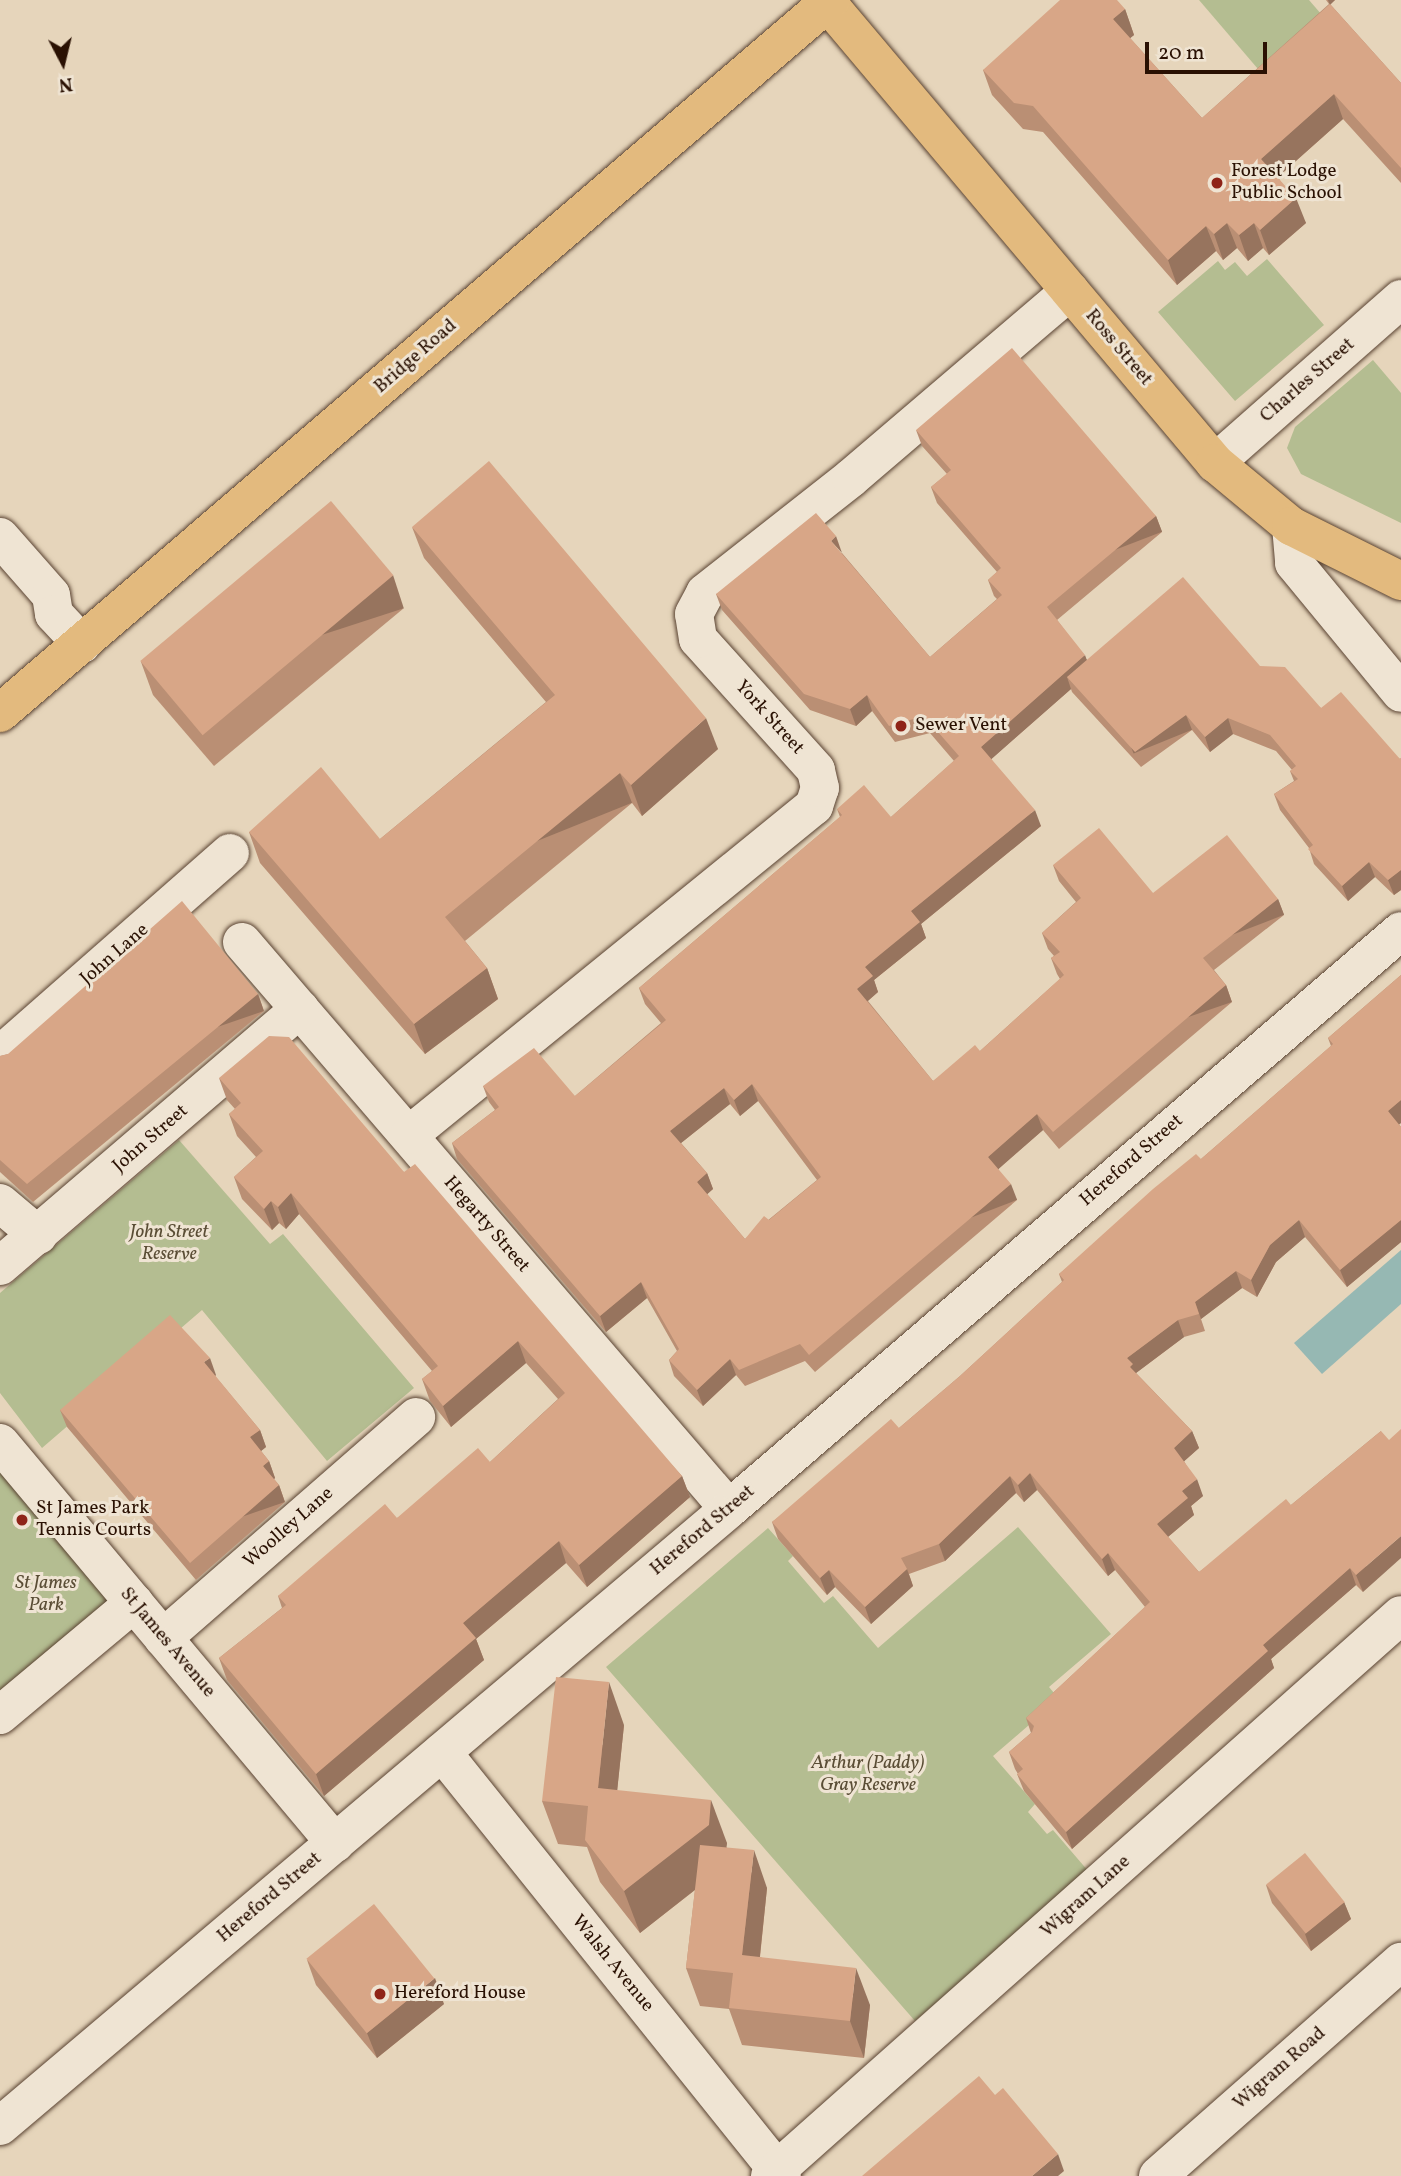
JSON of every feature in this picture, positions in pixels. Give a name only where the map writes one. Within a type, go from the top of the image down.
[{"type":"main road","name":"Ross Street","points":[[828,1],[1215,463],[1291,526],[1401,581]]},
{"type":"main road","name":"Bridge Road","points":[[0,713],[828,1]]},
{"type":"street","name":"York Street","points":[[409,1135],[814,806],[820,788],[816,770],[698,639],[694,614],[705,593],[851,478],[1070,291]]},
{"type":"street","name":"Charles Street","points":[[1215,463],[1401,299]]},
{"type":"street","points":[[1291,526],[1294,563],[1401,693]]},
{"type":"street","points":[[0,537],[51,595],[54,614],[82,644]]},
{"type":"street","name":"John Lane","points":[[0,1055],[230,853]]},
{"type":"street","name":"Hereford Street","points":[[0,2126],[729,1509],[1401,931]]},
{"type":"street","name":"Hegarty Street","points":[[242,942],[729,1509]]},
{"type":"street","name":"John Street","points":[[0,1266],[300,1009]]},
{"type":"street","points":[[0,1203],[38,1234]]},
{"type":"street","name":"Woolley Lane","points":[[163,1638],[416,1417]]},
{"type":"street","name":"St James Avenue","points":[[0,1443],[335,1843]]},
{"type":"street","points":[[0,1715],[134,1603]]},
{"type":"street","name":"Wigram Lane","points":[[776,2174],[1401,1615]]},
{"type":"street","name":"Walsh Avenue","points":[[442,1752],[776,2174]]},
{"type":"street","name":"Wigram Road","points":[[1158,2176],[1401,1962]]},
{"type":"green space","points":[[1199,0],[1309,0],[1328,22],[1264,76]]},
{"type":"green space","points":[[1267,259],[1324,325],[1235,401],[1158,312],[1218,261],[1225,270],[1235,262],[1247,276]]},
{"type":"green space","points":[[1373,360],[1401,393],[1401,523],[1301,474],[1287,448],[1295,427]]},
{"type":"green space","name":"John Street Reserve","points":[[179,1140],[270,1244],[283,1234],[414,1388],[327,1461],[202,1310],[42,1448],[0,1393],[0,1293]]},
{"type":"green space","name":"St James Park","points":[[0,1465],[110,1602],[0,1693]]},
{"type":"green space","name":"Arthur (Paddy) Gray Reserve","points":[[1018,1527],[1111,1634],[1049,1687],[1059,1699],[993,1756],[1035,1804],[1028,1812],[1047,1834],[1053,1830],[1089,1872],[915,2021],[606,1667],[768,1528],[793,1556],[788,1561],[824,1603],[833,1596],[878,1648]]},
{"type":"water","points":[[1401,1250],[1401,1304],[1322,1374],[1294,1343]]},
{"type":"building","points":[[1060,0],[1117,0],[1125,9],[1113,19],[1202,118],[1330,4],[1401,83],[1401,168],[1334,94],[1261,159],[1296,198],[1260,230],[1254,223],[1239,235],[1227,223],[1214,234],[1206,226],[1168,260],[1033,106],[1014,103],[983,70]]},
{"type":"building","points":[[1012,348],[1156,516],[1047,607],[1085,655],[981,747],[1035,810],[911,911],[920,922],[865,967],[873,976],[857,989],[933,1081],[975,1045],[980,1051],[1064,975],[1051,958],[1060,952],[1042,933],[1081,898],[1053,865],[1099,828],[1153,893],[1227,835],[1278,899],[1203,958],[1226,985],[1053,1132],[1037,1114],[988,1157],[1011,1184],[809,1355],[800,1344],[739,1370],[730,1359],[697,1390],[669,1360],[679,1349],[641,1282],[600,1316],[452,1143],[499,1107],[483,1086],[534,1048],[575,1096],[666,1020],[639,988],[842,815],[837,809],[864,785],[891,817],[959,756],[924,716],[889,726],[867,695],[850,709],[804,694],[716,594],[816,513],[836,536],[831,541],[930,657],[1002,595],[988,580],[1001,568],[931,487],[951,470],[916,430]],"holes":[[[752,1084],[821,1177],[769,1220],[764,1216],[745,1239],[697,1182],[707,1173],[670,1131],[724,1088],[734,1100]]]},
{"type":"building","points":[[489,461],[706,718],[631,785],[620,773],[445,917],[487,968],[414,1024],[249,832],[321,767],[380,839],[555,695],[412,527]]},
{"type":"building","points":[[331,501],[393,575],[203,735],[140,661]]},
{"type":"building","points":[[1183,577],[1260,666],[1285,667],[1321,708],[1341,692],[1401,758],[1401,870],[1388,880],[1369,862],[1342,886],[1308,849],[1313,845],[1274,794],[1298,779],[1290,771],[1296,766],[1270,735],[1228,718],[1205,737],[1186,715],[1135,752],[1067,677]]},
{"type":"building","points":[[182,901],[258,994],[27,1184],[0,1160],[0,1056],[8,1054]]},
{"type":"building","points":[[1401,975],[1401,1100],[1388,1111],[1401,1127],[1401,1220],[1340,1270],[1299,1220],[1270,1245],[1251,1280],[1236,1271],[1195,1302],[1199,1314],[1178,1320],[1127,1358],[1133,1364],[1130,1367],[1192,1431],[1174,1448],[1197,1479],[1182,1491],[1188,1498],[1157,1524],[1199,1572],[1286,1499],[1291,1505],[1381,1431],[1389,1440],[1401,1429],[1401,1536],[1356,1575],[1350,1568],[1263,1645],[1268,1651],[1066,1832],[1017,1774],[1023,1769],[1009,1752],[1032,1732],[1034,1726],[1026,1718],[1150,1602],[1108,1553],[1102,1559],[1030,1473],[1018,1485],[1010,1476],[939,1544],[901,1558],[907,1569],[865,1607],[829,1570],[820,1578],[772,1522],[891,1419],[899,1428],[960,1376],[1064,1280],[1059,1274],[1153,1189],[1196,1154],[1201,1159],[1333,1044],[1328,1038]]},
{"type":"building","points":[[269,1036],[289,1037],[404,1172],[415,1164],[682,1476],[579,1565],[559,1541],[463,1623],[476,1638],[316,1774],[219,1658],[286,1605],[278,1596],[385,1504],[397,1518],[478,1448],[490,1462],[565,1393],[518,1341],[443,1406],[422,1379],[438,1366],[291,1193],[278,1207],[271,1201],[264,1209],[234,1177],[263,1151],[229,1114],[241,1103],[219,1078]]},
{"type":"building","points":[[170,1315],[210,1358],[204,1362],[260,1430],[250,1437],[269,1461],[263,1466],[279,1485],[190,1563],[60,1410]]},
{"type":"building","points":[[556,1677],[609,1682],[598,1788],[711,1800],[709,1825],[624,1891],[585,1840],[588,1806],[542,1801]]},
{"type":"building","points":[[700,1845],[754,1850],[742,1955],[856,1968],[850,2021],[729,2008],[733,1973],[686,1968]]},
{"type":"building","points":[[1305,1853],[1345,1902],[1306,1933],[1266,1884]]},
{"type":"building","name":"Hereford House","points":[[374,1904],[434,1979],[367,2033],[306,1959]]},
{"type":"building","points":[[979,2076],[995,2095],[1003,2088],[1058,2154],[1032,2176],[862,2176]]},
{"type":"place","name":"Forest Lodge Public School","points":[[1217,183]]},
{"type":"place","name":"Sewer Vent","points":[[901,726]]},
{"type":"place","name":"St James Park Tennis Courts","points":[[22,1520]]},
{"type":"place","name":"Hereford House","points":[[380,1994]]}]
